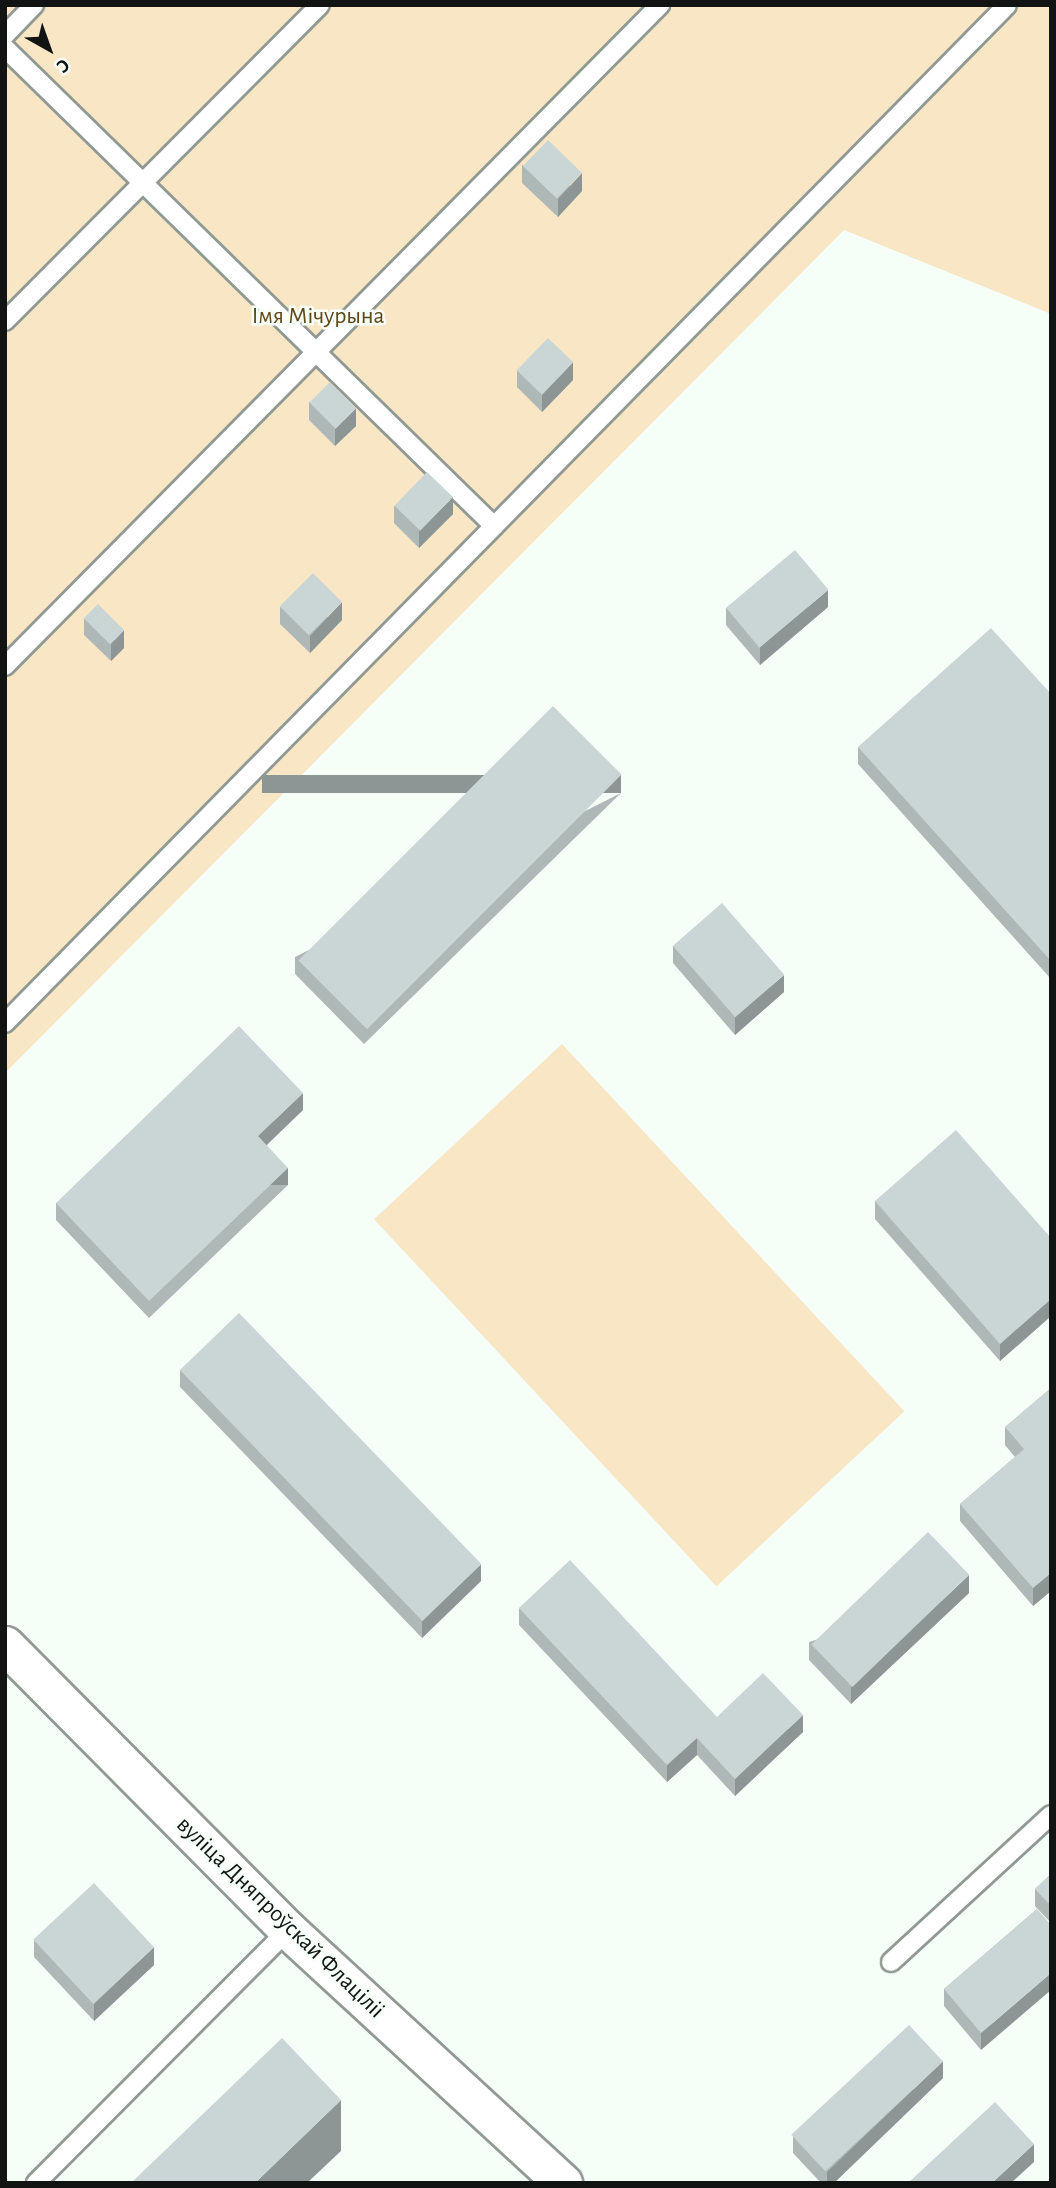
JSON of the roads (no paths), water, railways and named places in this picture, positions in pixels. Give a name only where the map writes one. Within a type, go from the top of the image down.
[{"type":"street","name":"вуліца Дняпроўскай Флаціліі","points":[[5,1645],[288,1930],[562,2183]]},
{"type":"lane","points":[[5,35],[34,5]]},
{"type":"lane","points":[[5,321],[320,5]]},
{"type":"lane","points":[[5,666],[660,5]]},
{"type":"lane","points":[[5,1023],[1007,5]]},
{"type":"lane","points":[[5,48],[494,526]]},
{"type":"lane","points":[[891,1962],[1051,1815]]},
{"type":"lane","points":[[36,2183],[288,1930]]},
{"type":"park label","name":"Імя Мічурына","points":[[318,317]]}]
